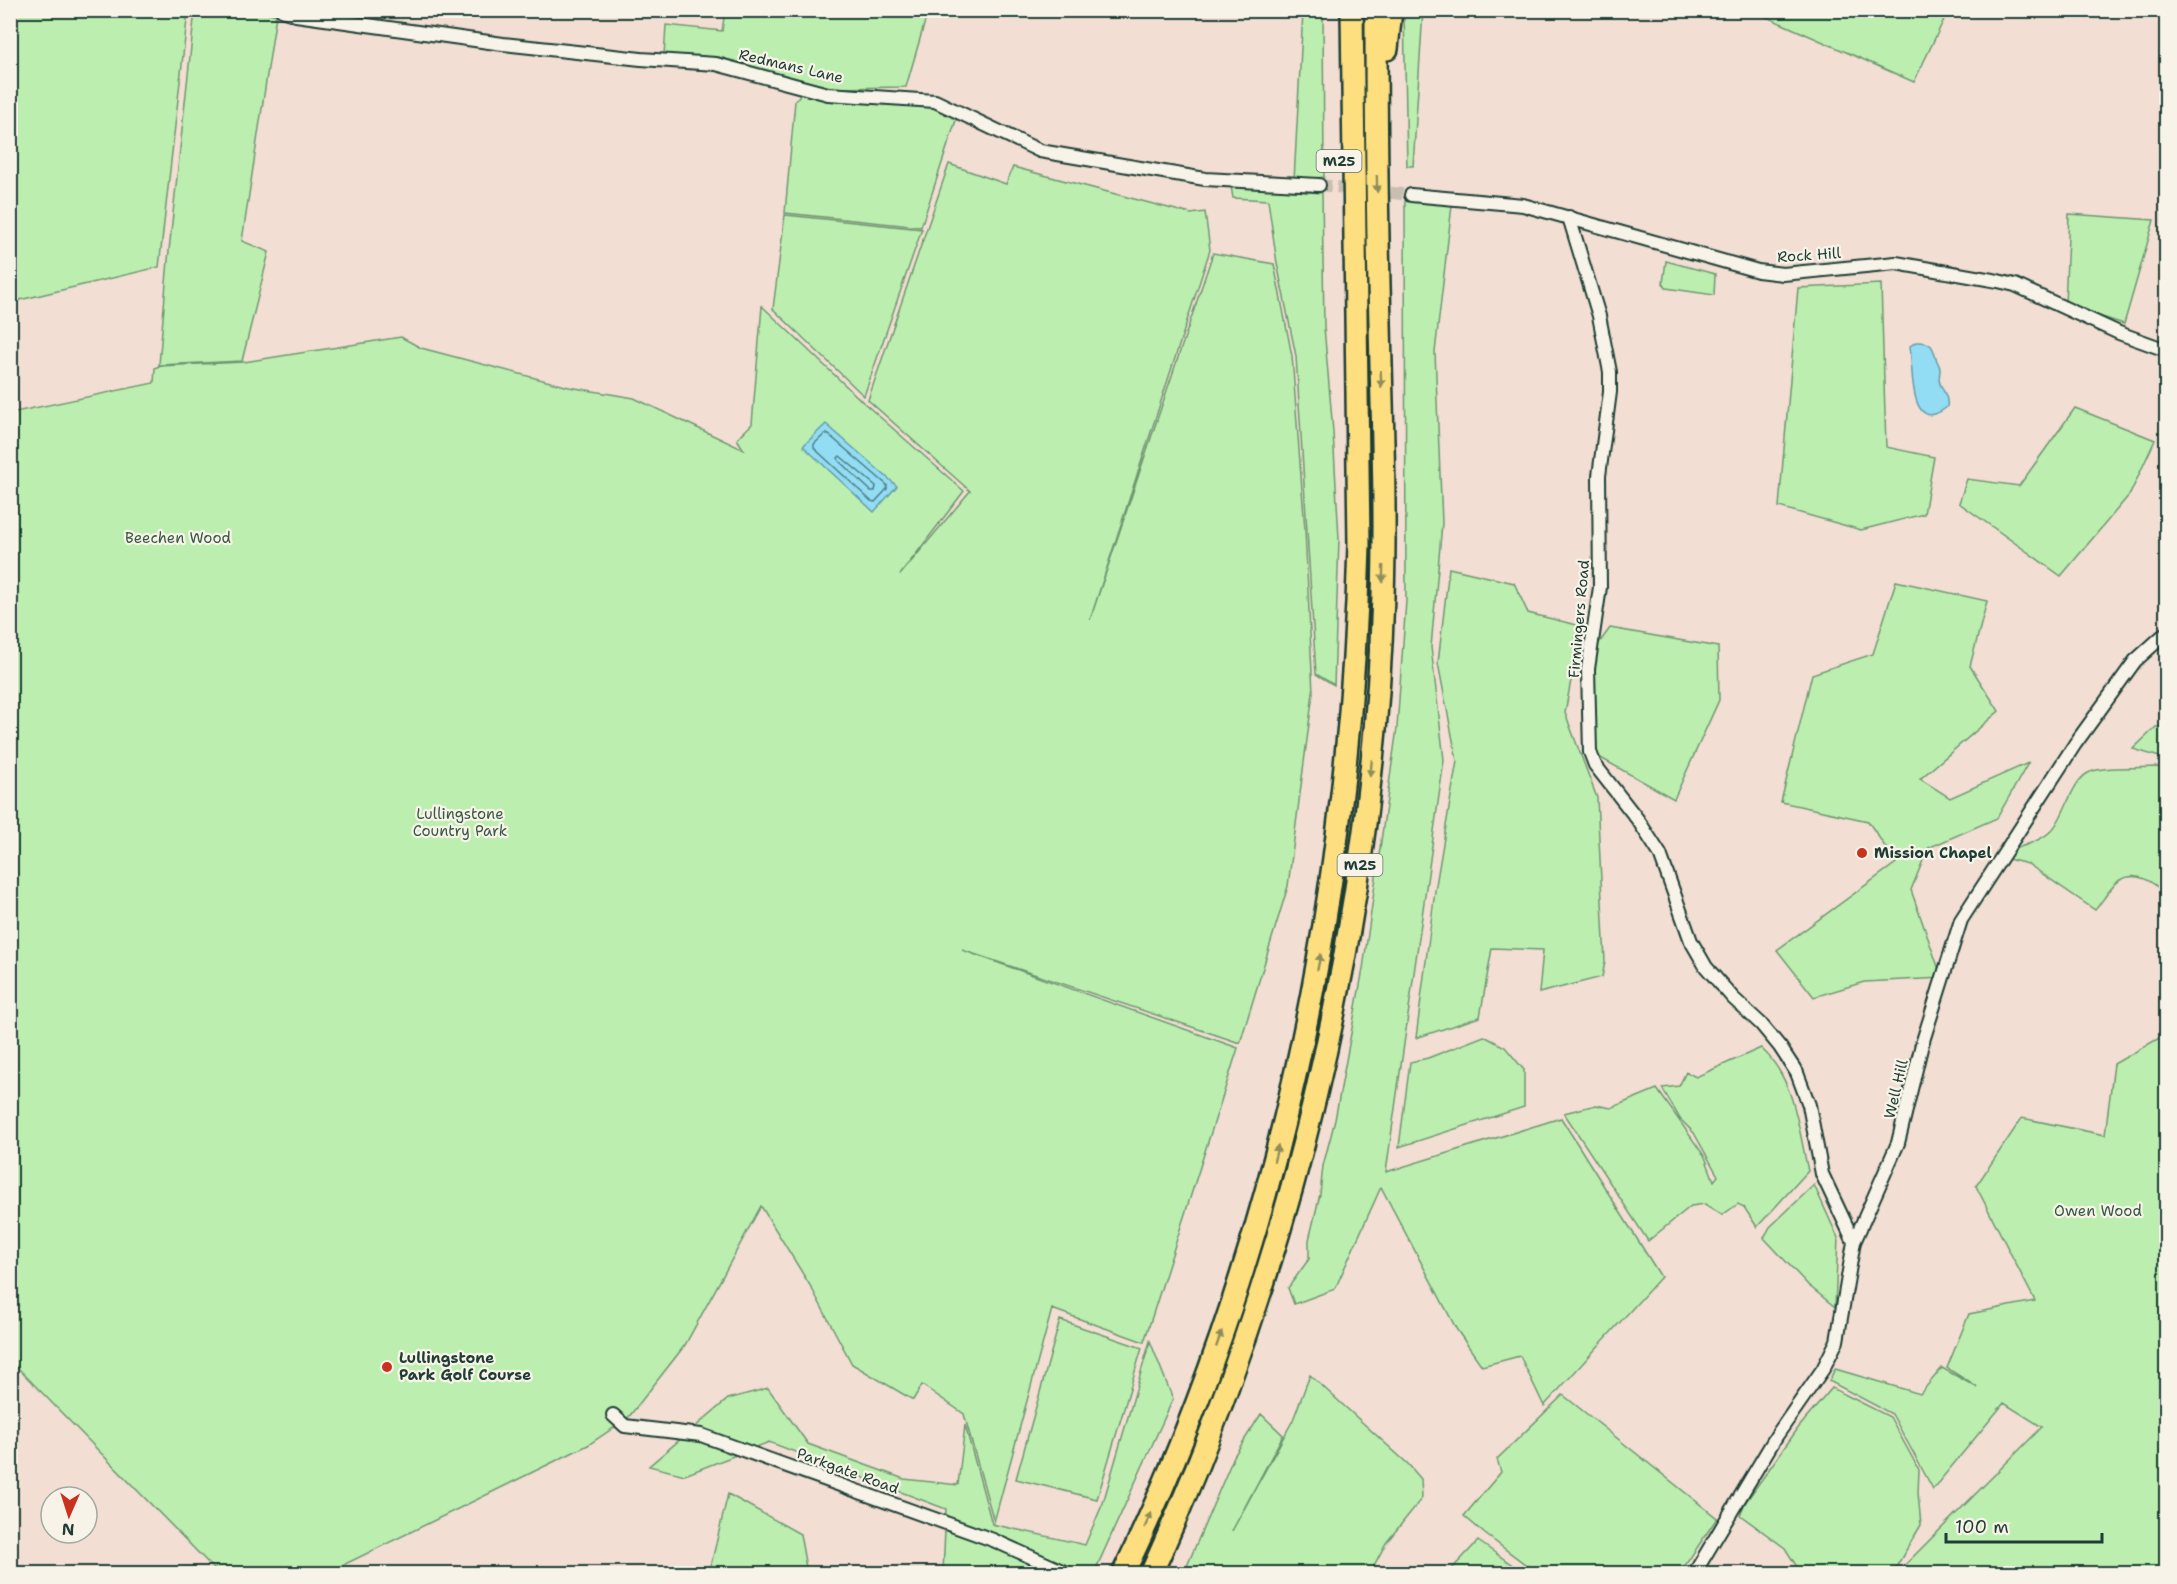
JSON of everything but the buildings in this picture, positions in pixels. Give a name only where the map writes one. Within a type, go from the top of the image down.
[{"type":"highway","name":"M25","points":[[1337,10],[1340,235],[1355,310]]},
{"type":"highway","name":"M25","points":[[1124,1574],[1186,1430],[1234,1297],[1258,1220],[1291,1095],[1320,957],[1340,818],[1353,682],[1359,545],[1352,10]]},
{"type":"highway","name":"M25","points":[[1151,1574],[1196,1473],[1221,1409],[1286,1213],[1307,1136],[1332,1026],[1358,877],[1374,738],[1383,596],[1376,10]]},
{"type":"highway","name":"M25","points":[[1376,125],[1391,10]]},
{"type":"street","name":"Redmans Lane","points":[[282,10],[503,44],[717,64],[828,94],[935,101],[1040,151],[1205,179],[1319,185]]},
{"type":"street","name":"Rock Hill","points":[[1411,195],[1523,205],[1766,272],[1782,274],[1896,263],[2015,285],[2119,333],[2166,350]]},
{"type":"street","name":"Firmingers Road","points":[[1569,217],[1599,316],[1610,372],[1610,392],[1599,477],[1600,586],[1588,669],[1590,752],[1595,765],[1638,820],[1660,854],[1684,924],[1706,967],[1733,998],[1761,1024],[1797,1073],[1809,1105],[1822,1174],[1854,1242]]},
{"type":"street","name":"Well Hill","points":[[1694,1574],[1777,1435],[1823,1369],[1837,1341],[1854,1242],[1898,1143],[1922,1044],[1961,920],[2075,744],[2135,661],[2166,633]]},
{"type":"street","name":"Parkgate Road","points":[[613,1415],[625,1426],[701,1435],[993,1540],[1069,1574]]},
{"type":"green space","points":[[195,10],[262,11],[276,15],[242,241],[269,252],[242,361],[159,365],[168,260]]},
{"type":"green space","points":[[10,11],[188,11],[159,267],[11,302]]},
{"type":"green space","points":[[725,11],[928,11],[906,87],[831,88],[718,57],[664,56],[666,25],[722,31]]},
{"type":"green space","points":[[1303,11],[1323,11],[1324,177],[1294,181]]},
{"type":"green space","points":[[1404,11],[1423,11],[1413,166],[1407,166]]},
{"type":"green space","points":[[1753,11],[1948,11],[1914,82]]},
{"type":"green space","points":[[802,92],[832,101],[934,105],[957,117],[921,227],[785,213],[795,101]]},
{"type":"green space","name":"Lullingstone Country Park","points":[[949,164],[1006,184],[1013,167],[1191,214],[1205,212],[1210,250],[1090,620],[1213,253],[1274,264],[1292,356],[1305,530],[1313,693],[1288,886],[1240,1043],[962,950],[1238,1048],[1144,1342],[1052,1309],[994,1522],[964,1414],[922,1385],[913,1400],[852,1364],[811,1287],[761,1206],[685,1345],[628,1418],[588,1445],[327,1573],[218,1573],[11,1361],[10,413],[154,383],[155,368],[159,366],[244,362],[401,337],[421,348],[569,387],[634,398],[744,450],[737,439],[752,424],[762,306],[864,403],[964,491],[900,575],[970,491],[868,400]]},
{"type":"green space","points":[[1231,186],[1322,193],[1324,327],[1339,539],[1334,685],[1316,674],[1296,356],[1277,263],[1268,200],[1233,198]]},
{"type":"green space","points":[[1405,201],[1452,205],[1435,352],[1442,523],[1431,647],[1444,760],[1386,1172],[1561,1118],[1661,1277],[1544,1406],[1520,1356],[1482,1366],[1457,1330],[1381,1187],[1335,1289],[1294,1304],[1288,1288],[1309,1259],[1309,1240],[1320,1194],[1323,1166],[1335,1120],[1363,969],[1397,728],[1406,601]]},
{"type":"green space","points":[[2069,214],[2154,220],[2124,324],[2065,305]]},
{"type":"green space","points":[[785,215],[922,229],[864,396],[773,309]]},
{"type":"green space","points":[[1666,261],[1715,274],[1714,295],[1666,288],[1663,283]]},
{"type":"green space","points":[[1881,284],[1886,447],[1934,457],[1924,514],[1861,530],[1779,507],[1798,288]]},
{"type":"green space","points":[[2075,408],[2155,440],[2130,494],[2061,576],[1959,503],[1967,479],[2019,486]]},
{"type":"green space","points":[[1449,568],[1514,583],[1528,613],[1577,625],[1574,664],[1565,713],[1597,798],[1605,962],[1602,977],[1539,993],[1543,950],[1492,948],[1480,1017],[1416,1038],[1435,891],[1457,761],[1438,663]]},
{"type":"green space","points":[[1896,581],[1987,601],[1970,666],[1999,711],[1920,779],[1950,798],[2028,763],[1997,818],[1928,848],[1911,890],[1942,978],[1864,982],[1814,997],[1777,950],[1896,863],[1868,821],[1781,802],[1812,674],[1873,654]]},
{"type":"green space","points":[[1610,628],[1718,647],[1719,700],[1674,799],[1590,752],[1591,654]]},
{"type":"green space","points":[[2166,726],[2166,759],[2133,749],[2156,727]]},
{"type":"green space","points":[[2157,767],[2166,770],[2166,894],[2145,879],[2127,877],[2114,886],[2095,910],[2028,864],[2008,859],[2014,849],[2039,840],[2051,831],[2077,784],[2088,773],[2111,768]]},
{"type":"green space","name":"Owen Wood","points":[[2166,1034],[2166,1573],[1897,1573],[2042,1427],[2004,1403],[1933,1489],[1892,1414],[1829,1381],[1835,1369],[1920,1394],[1942,1368],[1978,1388],[1947,1368],[1969,1314],[2035,1301],[1976,1186],[2022,1118],[2105,1135],[2114,1064]]},
{"type":"green space","points":[[1484,1036],[1505,1047],[1524,1070],[1524,1107],[1399,1147],[1410,1062],[1428,1058]]},
{"type":"green space","points":[[1761,1048],[1772,1060],[1788,1089],[1798,1121],[1808,1171],[1757,1227],[1744,1207],[1738,1204],[1722,1215],[1705,1204],[1691,1206],[1648,1241],[1564,1113],[1596,1105],[1611,1108],[1657,1089],[1705,1157],[1714,1181],[1718,1176],[1694,1133],[1680,1119],[1662,1088],[1679,1086],[1686,1072],[1696,1077]]},
{"type":"green space","points":[[1814,1185],[1838,1238],[1835,1307],[1808,1285],[1764,1238],[1770,1227]]},
{"type":"green space","points":[[1060,1320],[1142,1348],[1097,1499],[1016,1479]]},
{"type":"green space","points":[[1150,1341],[1173,1399],[1094,1573],[943,1572],[946,1509],[769,1442],[685,1475],[649,1466],[728,1399],[768,1388],[808,1444],[904,1479],[958,1485],[965,1425],[992,1524],[1085,1545],[1103,1503]]},
{"type":"green space","points":[[1310,1375],[1408,1464],[1421,1479],[1422,1498],[1386,1543],[1370,1573],[1184,1573],[1234,1456],[1261,1414],[1283,1435],[1232,1531],[1293,1420]]},
{"type":"green space","points":[[1832,1388],[1890,1417],[1919,1470],[1918,1493],[1921,1525],[1895,1569],[1882,1573],[1808,1573],[1797,1567],[1785,1548],[1740,1515],[1745,1503],[1799,1427]]},
{"type":"green space","points":[[1563,1395],[1717,1518],[1680,1573],[1537,1573],[1464,1516],[1501,1472],[1497,1459]]},
{"type":"green space","points":[[728,1494],[800,1534],[807,1573],[709,1573]]},
{"type":"green space","points":[[1478,1541],[1524,1573],[1448,1573]]},
{"type":"water","points":[[1916,342],[1931,346],[1940,367],[1939,380],[1947,399],[1947,407],[1934,414],[1925,413],[1919,407],[1915,396],[1910,346]]},
{"type":"water","points":[[826,424],[897,486],[874,512],[803,446]]},
{"type":"tunnel","points":[[1319,185],[1411,195]]},
{"type":"place","name":"Mission Chapel","points":[[1862,853]]},
{"type":"place","name":"Lullingstone Park Golf Course","points":[[387,1367]]},
{"type":"park label","name":"Beechen Wood","points":[[178,538]]}]
